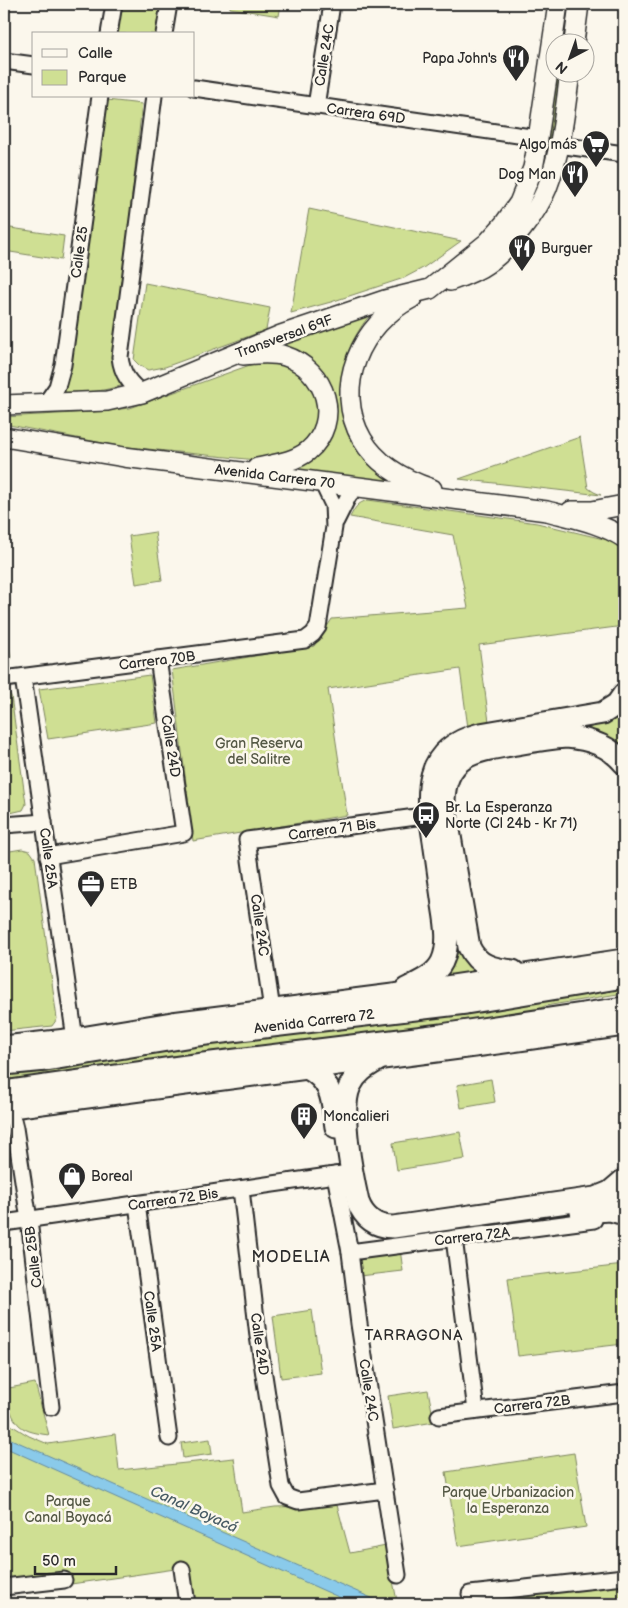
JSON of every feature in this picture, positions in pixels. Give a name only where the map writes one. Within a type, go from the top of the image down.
[{"type":"highway","points":[[538,973],[495,969],[482,964],[469,947],[452,902],[429,815],[428,796],[433,771],[444,754],[461,740],[480,734],[603,712],[616,704],[624,694]]},
{"type":"highway","points":[[392,995],[425,979],[434,972],[442,961],[452,902],[444,790],[452,769],[459,762],[480,750],[567,737],[597,743],[614,753],[624,763]]},
{"type":"highway","name":"Avenida Carrera 72","points":[[4,1047],[392,995],[624,960]]},
{"type":"highway","name":"Avenida Carrera 72","points":[[4,1064],[46,1060],[198,1035],[466,1003],[624,977]]},
{"type":"highway","points":[[4,1092],[187,1066],[441,1035],[624,1008]]},
{"type":"highway","points":[[172,1023],[198,1035]]},
{"type":"highway","points":[[4,1110],[624,1025]]},
{"type":"highway","points":[[380,1058],[357,1074],[350,1086],[345,1110],[358,1202],[363,1213],[374,1223],[385,1227],[393,1227],[595,1198],[610,1192],[624,1180]]},
{"type":"highway","points":[[307,1068],[323,1078],[330,1092],[339,1175],[354,1220],[365,1232],[378,1237],[388,1238],[496,1222],[600,1210],[610,1210],[624,1214]]},
{"type":"main road","points":[[430,289],[487,243],[504,224],[519,202],[533,168],[558,4]]},
{"type":"main road","points":[[575,32],[579,4]]},
{"type":"main road","points":[[464,500],[428,488],[391,470],[373,454],[362,439],[354,421],[350,391],[353,367],[357,355],[372,330],[389,314],[406,301],[430,289],[471,273],[489,262],[503,250],[541,201],[551,177],[568,82]]},
{"type":"main road","name":"Transversal 69F","points":[[142,393],[281,335],[385,300],[430,289]]},
{"type":"main road","points":[[229,356],[274,354],[295,360],[317,378],[323,389],[326,404],[326,420],[321,432],[308,450],[286,462],[242,471]]},
{"type":"main road","points":[[4,405],[107,401],[142,393]]},
{"type":"main road","name":"Avenida Carrera 70","points":[[4,437],[124,457],[547,512]]},
{"type":"main road","points":[[547,512],[592,511],[624,505]]},
{"type":"main road","points":[[547,512],[599,526],[615,532],[624,538]]},
{"type":"street","points":[[109,32],[114,4]]},
{"type":"street","points":[[164,32],[168,4]]},
{"type":"street","name":"Calle 24C","points":[[316,106],[332,4]]},
{"type":"street","points":[[4,61],[32,65]]},
{"type":"street","name":"Carrera 69D","points":[[195,88],[538,138]]},
{"type":"street","name":"Calle 25","points":[[46,404],[56,387],[63,365],[100,98]]},
{"type":"street","points":[[142,393],[126,377],[121,369],[120,357],[154,98]]},
{"type":"street","points":[[558,145],[624,154]]},
{"type":"street","points":[[322,482],[334,505],[334,527]]},
{"type":"street","points":[[334,527],[344,502],[358,486]]},
{"type":"street","name":"Carrera 70B","points":[[4,679],[306,640],[310,638],[318,627],[334,527]]},
{"type":"street","name":"Calle 24D","points":[[48,856],[184,834],[158,659]]},
{"type":"street","name":"Calle 25A","points":[[23,676],[75,1038]]},
{"type":"street","name":"Carrera 71 Bis","points":[[247,840],[416,817]]},
{"type":"street","points":[[4,825],[44,822]]},
{"type":"street","name":"Calle 24C","points":[[247,840],[272,1010]]},
{"type":"street","name":"Calle 25B","points":[[4,1110],[12,1120],[15,1128],[29,1220],[51,1408]]},
{"type":"street","name":"Calle 24C","points":[[339,1175],[359,1324],[398,1575]]},
{"type":"street","name":"Carrera 72 Bis","points":[[4,1223],[339,1175]]},
{"type":"street","name":"Calle 24D","points":[[241,1189],[258,1336],[281,1486],[287,1497],[298,1501],[385,1490]]},
{"type":"street","name":"Calle 25A","points":[[137,1204],[169,1438]]},
{"type":"street","name":"Carrera 72A","points":[[350,1252],[594,1220]]},
{"type":"street","points":[[454,1238],[476,1411]]},
{"type":"street","name":"Carrera 72B","points":[[439,1416],[624,1393]]},
{"type":"street","points":[[182,1569],[187,1604]]},
{"type":"street","points":[[470,1594],[624,1577]]},
{"type":"street","points":[[4,1587],[64,1580]]},
{"type":"green space","points":[[122,4],[161,4],[156,32],[118,32]]},
{"type":"green space","points":[[230,4],[281,4],[279,16],[230,8]]},
{"type":"green space","points":[[553,82],[562,82],[553,144],[537,196],[509,225]]},
{"type":"green space","points":[[107,100],[142,104],[114,366],[124,385],[93,392],[61,394],[69,375]]},
{"type":"green space","points":[[309,209],[461,241],[423,268],[404,278],[291,313]]},
{"type":"green space","points":[[4,227],[64,236],[61,260],[4,251]]},
{"type":"green space","points":[[145,283],[270,308],[266,330],[165,367],[148,370],[134,360]]},
{"type":"green space","points":[[377,307],[362,325],[346,357],[341,386],[342,416],[346,429],[356,448],[366,460],[395,485],[286,470],[335,412],[272,345]]},
{"type":"green space","points":[[271,360],[303,372],[319,398],[315,430],[305,445],[289,456],[256,460],[118,446],[4,424],[4,417],[130,408],[250,365]]},
{"type":"green space","points":[[580,437],[588,488],[601,495],[459,479]]},
{"type":"green space","name":"Gran Reserva del Salitre","points":[[368,500],[537,523],[612,541],[624,553],[624,626],[479,645],[489,722],[468,728],[460,669],[328,689],[347,815],[193,841],[172,670],[314,646],[332,619],[468,608],[453,535],[350,517],[357,506]]},
{"type":"green space","points":[[155,532],[162,580],[136,584],[129,536]]},
{"type":"green space","points":[[4,613],[11,660],[4,661]]},
{"type":"green space","points":[[150,675],[157,723],[48,739],[39,689]]},
{"type":"green space","points":[[4,691],[8,692],[11,696],[26,804],[23,810],[6,814],[4,814]]},
{"type":"green space","points":[[624,710],[624,751],[596,733],[579,727]]},
{"type":"green space","points":[[22,849],[30,851],[35,858],[57,1019],[52,1026],[4,1031],[4,852]]},
{"type":"green space","points":[[449,914],[485,975],[441,979]]},
{"type":"green space","points":[[624,982],[624,993],[545,1006],[523,1016],[4,1087],[4,1069]]},
{"type":"green space","points":[[491,1079],[495,1102],[461,1108],[457,1085]]},
{"type":"green space","points":[[460,1132],[465,1159],[397,1170],[393,1143]]},
{"type":"green space","points":[[400,1249],[403,1271],[360,1276],[357,1255]]},
{"type":"green space","points":[[624,1265],[624,1344],[518,1356],[508,1278]]},
{"type":"green space","points":[[312,1310],[321,1373],[281,1378],[273,1316]]},
{"type":"green space","points":[[35,1383],[49,1435],[29,1431],[18,1424],[4,1393],[4,1389]]},
{"type":"green space","points":[[428,1390],[434,1422],[393,1429],[388,1396]]},
{"type":"green space","name":"Parque Canal Boyacá","points":[[4,1417],[11,1425],[29,1436],[48,1444],[115,1434],[119,1470],[234,1458],[242,1512],[275,1507],[337,1505],[350,1553],[386,1546],[397,1601],[406,1604],[193,1604],[175,1569],[71,1584],[65,1576],[4,1583]]},
{"type":"green space","points":[[210,1439],[212,1454],[183,1458],[181,1443]]},
{"type":"green space","name":"Parque Urbanizacion la Esperanza","points":[[574,1453],[586,1527],[458,1546],[446,1472]]},
{"type":"green space","points":[[624,1581],[624,1604],[428,1604]]},
{"type":"water","points":[[4,1436],[385,1604],[354,1604],[4,1447]]},
{"type":"place","name":"Papa John's","points":[[516,82]]},
{"type":"place","name":"Algo más","points":[[596,168]]},
{"type":"place","name":"Dog Man","points":[[575,198]]},
{"type":"place","name":"Burguer","points":[[522,272]]},
{"type":"place","name":"Br. La Esperanza Norte (Cl 24b - Kr 71)","points":[[426,839]]},
{"type":"place","name":"ETB","points":[[91,908]]},
{"type":"place","name":"Moncalieri","points":[[304,1140]]},
{"type":"place","name":"Boreal","points":[[72,1200]]},
{"type":"district","name":"MODELIA","points":[[291,1256]]},
{"type":"district","name":"TARRAGONA","points":[[414,1335]]},
{"type":"water label","name":"Canal Boyacá","points":[[194,1509]]}]
